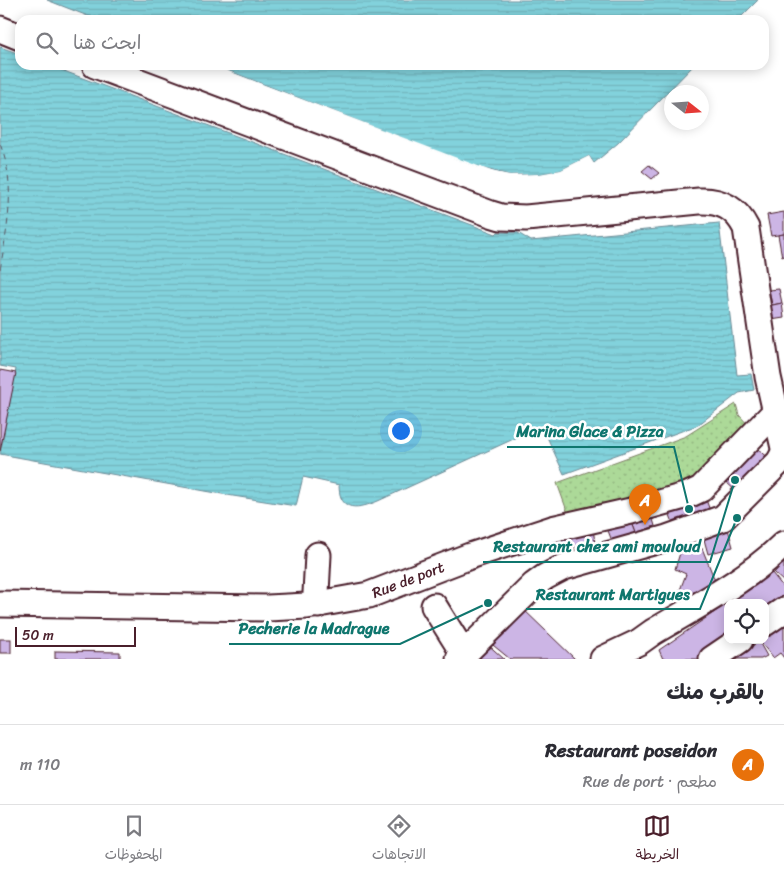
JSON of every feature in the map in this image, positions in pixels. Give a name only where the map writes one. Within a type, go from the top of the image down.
[{"type":"street","points":[[0,29],[15,35]]},
{"type":"street","points":[[108,70],[491,214],[526,218],[699,200],[711,200],[732,209],[741,218],[746,228],[768,377],[784,448]]},
{"type":"street","name":"Rue de port","points":[[0,604],[268,608],[318,605],[369,595],[470,556],[552,529],[631,511],[688,495],[701,489],[775,412]]},
{"type":"street","points":[[434,606],[462,656],[534,585],[554,572],[572,564],[667,538],[723,518],[779,462],[784,453]]},
{"type":"street","points":[[603,659],[640,651],[653,632],[744,578],[769,559],[784,544]]},
{"type":"street","points":[[318,555],[316,588],[318,605]]},
{"type":"street","points":[[769,620],[784,610]]},
{"type":"street","points":[[712,659],[734,644]]},
{"type":"green space","points":[[736,404],[739,415],[751,428],[698,483],[571,522],[557,483],[686,436]]},
{"type":"water","points":[[47,0],[758,0],[743,15],[85,15]]},
{"type":"water","points":[[0,47],[15,52],[15,70],[61,70],[496,234],[498,232],[518,233],[531,241],[719,223],[737,375],[751,374],[754,390],[739,393],[698,425],[564,474],[542,426],[364,506],[357,507],[346,504],[342,500],[339,485],[303,477],[296,506],[0,454],[16,369],[0,366]]},
{"type":"water","points":[[227,70],[689,70],[675,85],[664,85],[664,96],[618,143],[594,163],[589,156],[561,170],[539,174],[510,175],[477,167]]},
{"type":"pier","points":[[222,70],[494,172],[510,175],[539,174],[561,170],[589,156],[595,166],[588,159],[562,173],[510,178],[493,174]]},
{"type":"building","points":[[649,165],[659,173],[652,179],[642,171]]},
{"type":"building","points":[[784,212],[784,234],[771,236],[767,215]]},
{"type":"building","points":[[784,234],[784,256],[782,257],[778,235]]},
{"type":"building","points":[[779,289],[782,303],[772,305],[769,290]]},
{"type":"building","points":[[782,303],[784,318],[771,320],[768,306]]},
{"type":"building","points":[[0,370],[16,373],[0,451]]},
{"type":"building","points":[[757,448],[770,459],[738,493],[726,482]]},
{"type":"building","points":[[705,497],[712,516],[696,522],[690,503]]},
{"type":"building","points":[[684,501],[691,522],[675,528],[667,507]]},
{"type":"building","points":[[651,513],[655,526],[636,533],[631,520]]},
{"type":"building","points":[[631,520],[636,533],[612,541],[607,528]]},
{"type":"building","points":[[727,525],[733,547],[708,554],[702,532]]},
{"type":"building","points":[[593,527],[595,544],[558,550],[555,532]]},
{"type":"building","points":[[702,548],[716,583],[685,599],[680,590],[686,574],[675,569],[680,553]]},
{"type":"building","points":[[784,562],[784,582],[774,573]]},
{"type":"building","points":[[772,573],[784,588],[784,606],[769,615],[769,599],[734,599]]},
{"type":"building","points":[[520,606],[575,659],[510,659],[488,641]]},
{"type":"building","points":[[724,606],[724,643],[704,659],[663,659],[659,650]]},
{"type":"building","points":[[784,623],[784,658],[780,653],[773,658],[762,644],[769,644],[769,630]]},
{"type":"building","points":[[0,639],[11,639],[11,653],[0,653]]},
{"type":"building","points":[[484,641],[504,659],[468,659]]},
{"type":"building","points":[[755,644],[760,644],[767,656],[761,659],[729,659]]},
{"type":"building","points":[[55,651],[120,652],[120,659],[55,659]]},
{"type":"ferry route","points":[[0,144],[8,175],[9,191],[8,222],[0,270]]},
{"type":"place","name":"Restaurant chez ami mouloud","points":[[735,480]]},
{"type":"place","name":"Marina Glace & Pizza","points":[[689,509]]},
{"type":"place","name":"Restaurant Martigues","points":[[737,518]]},
{"type":"place","name":"Restaurant poseidon","points":[[645,525]]},
{"type":"place","name":"Pecherie la Madrague","points":[[488,603]]}]
